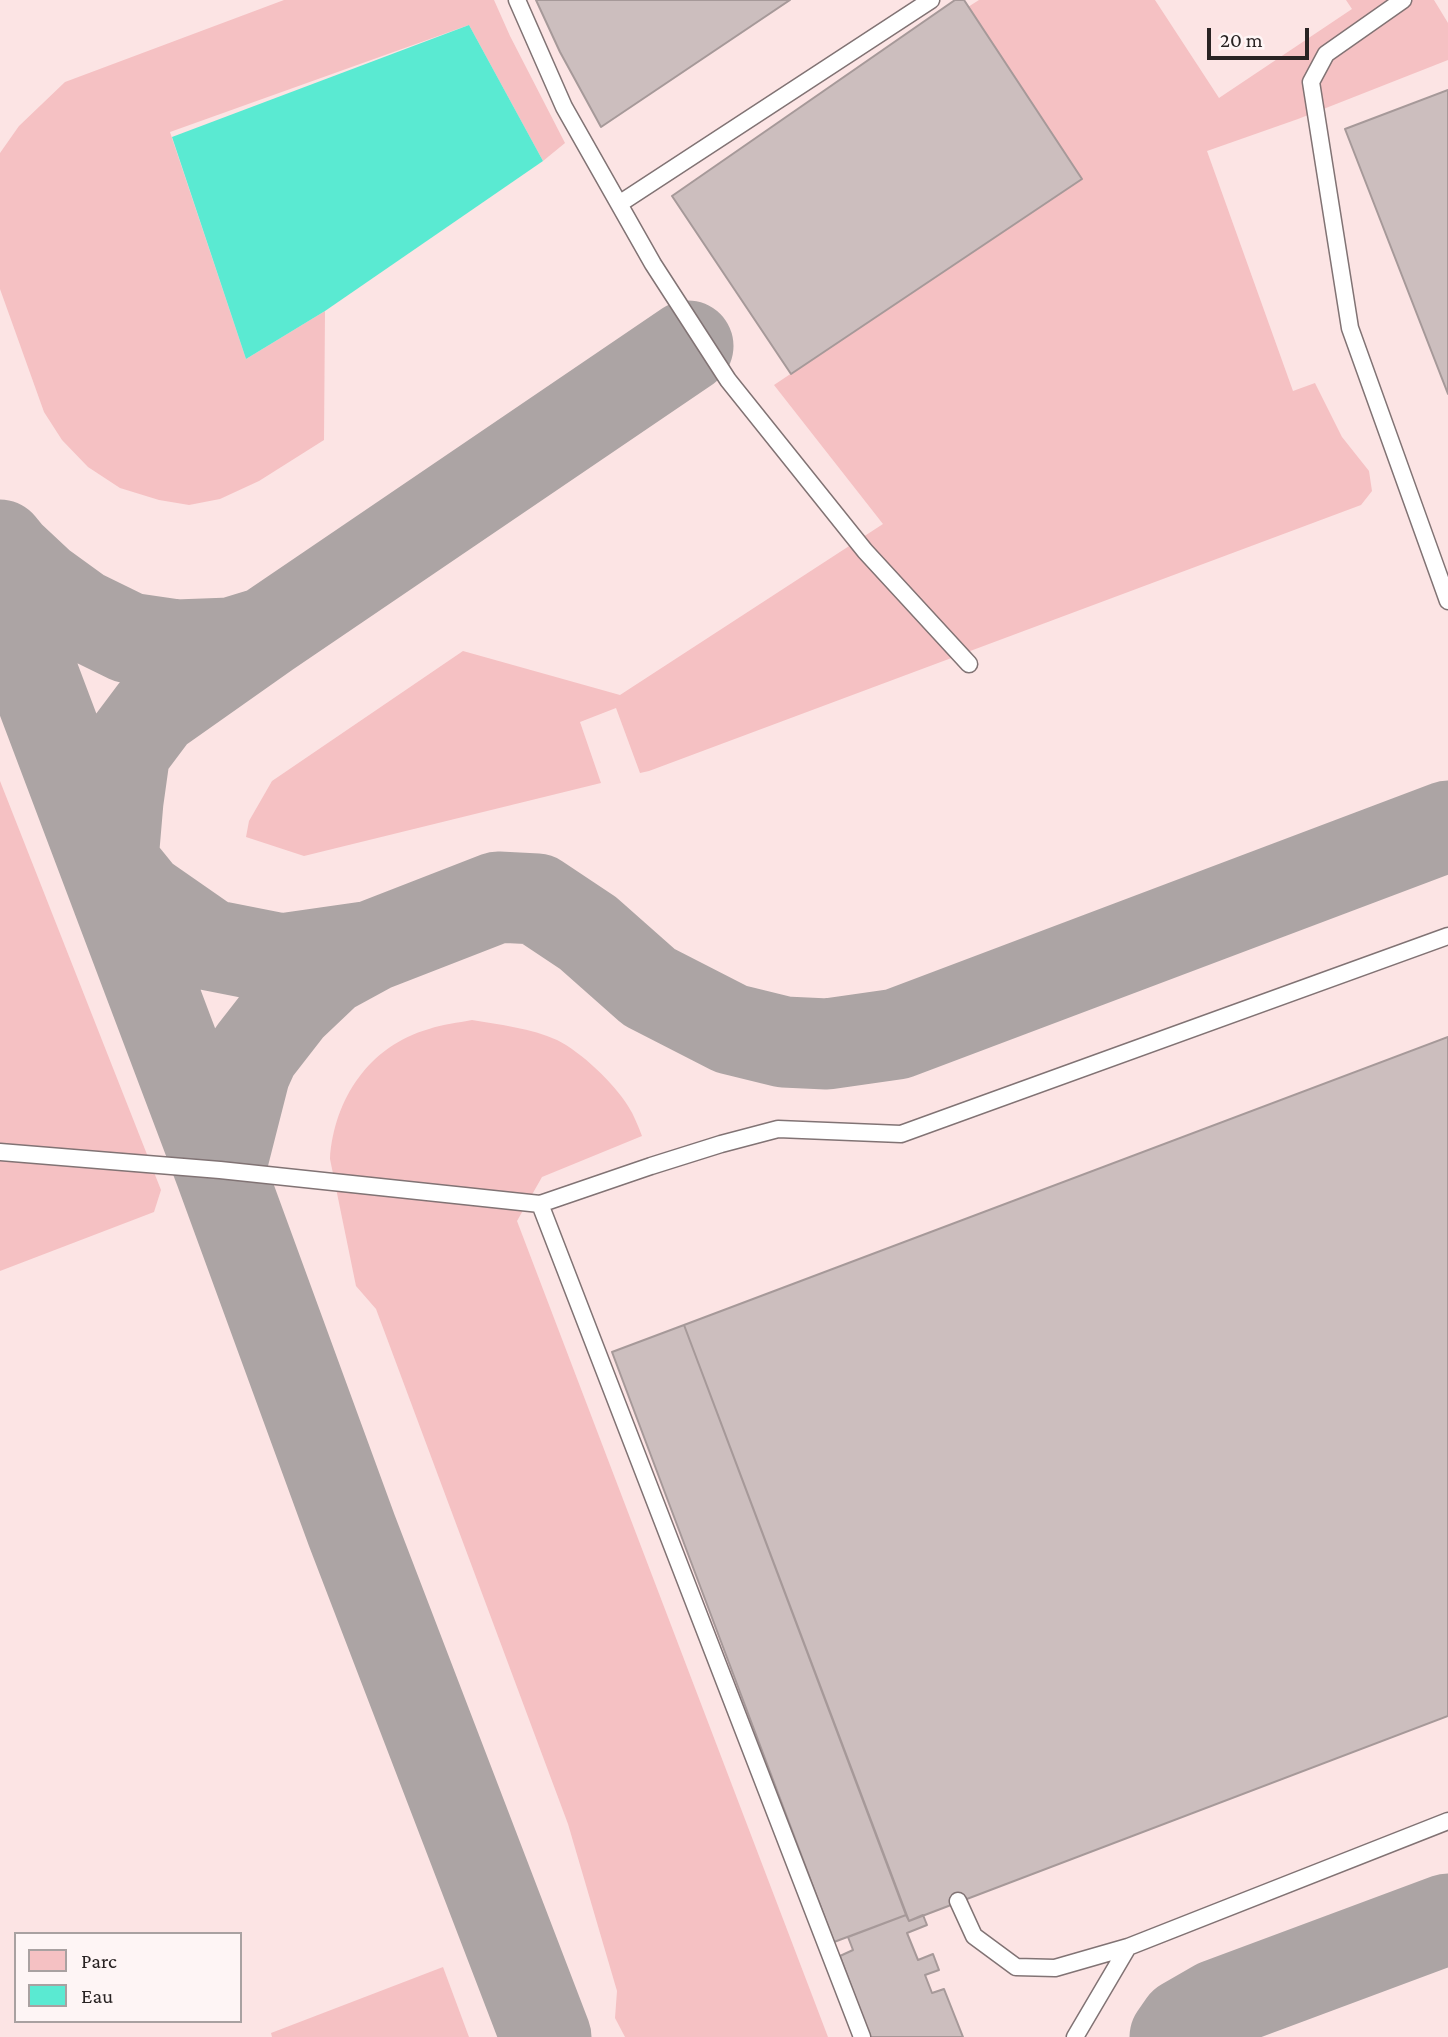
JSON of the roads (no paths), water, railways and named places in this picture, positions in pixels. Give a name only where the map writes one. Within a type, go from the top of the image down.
[{"type":"lane","points":[[517,0],[564,107],[653,264],[728,380],[865,551],[969,664]]},
{"type":"lane","points":[[619,204],[931,0]]},
{"type":"lane","points":[[1403,0],[1326,54],[1311,82],[1350,328],[1448,601]]},
{"type":"lane","points":[[0,1152],[220,1170],[540,1204],[721,1144],[779,1129],[901,1134],[1448,936]]},
{"type":"lane","points":[[540,1204],[862,2037]]},
{"type":"lane","points":[[958,1901],[974,1936],[1016,1967],[1055,1968],[1128,1947],[1448,1821]]},
{"type":"lane","points":[[1074,2037],[1128,1947]]},
{"type":"water","points":[[469,25],[543,161],[325,311],[246,359],[172,137]]}]
